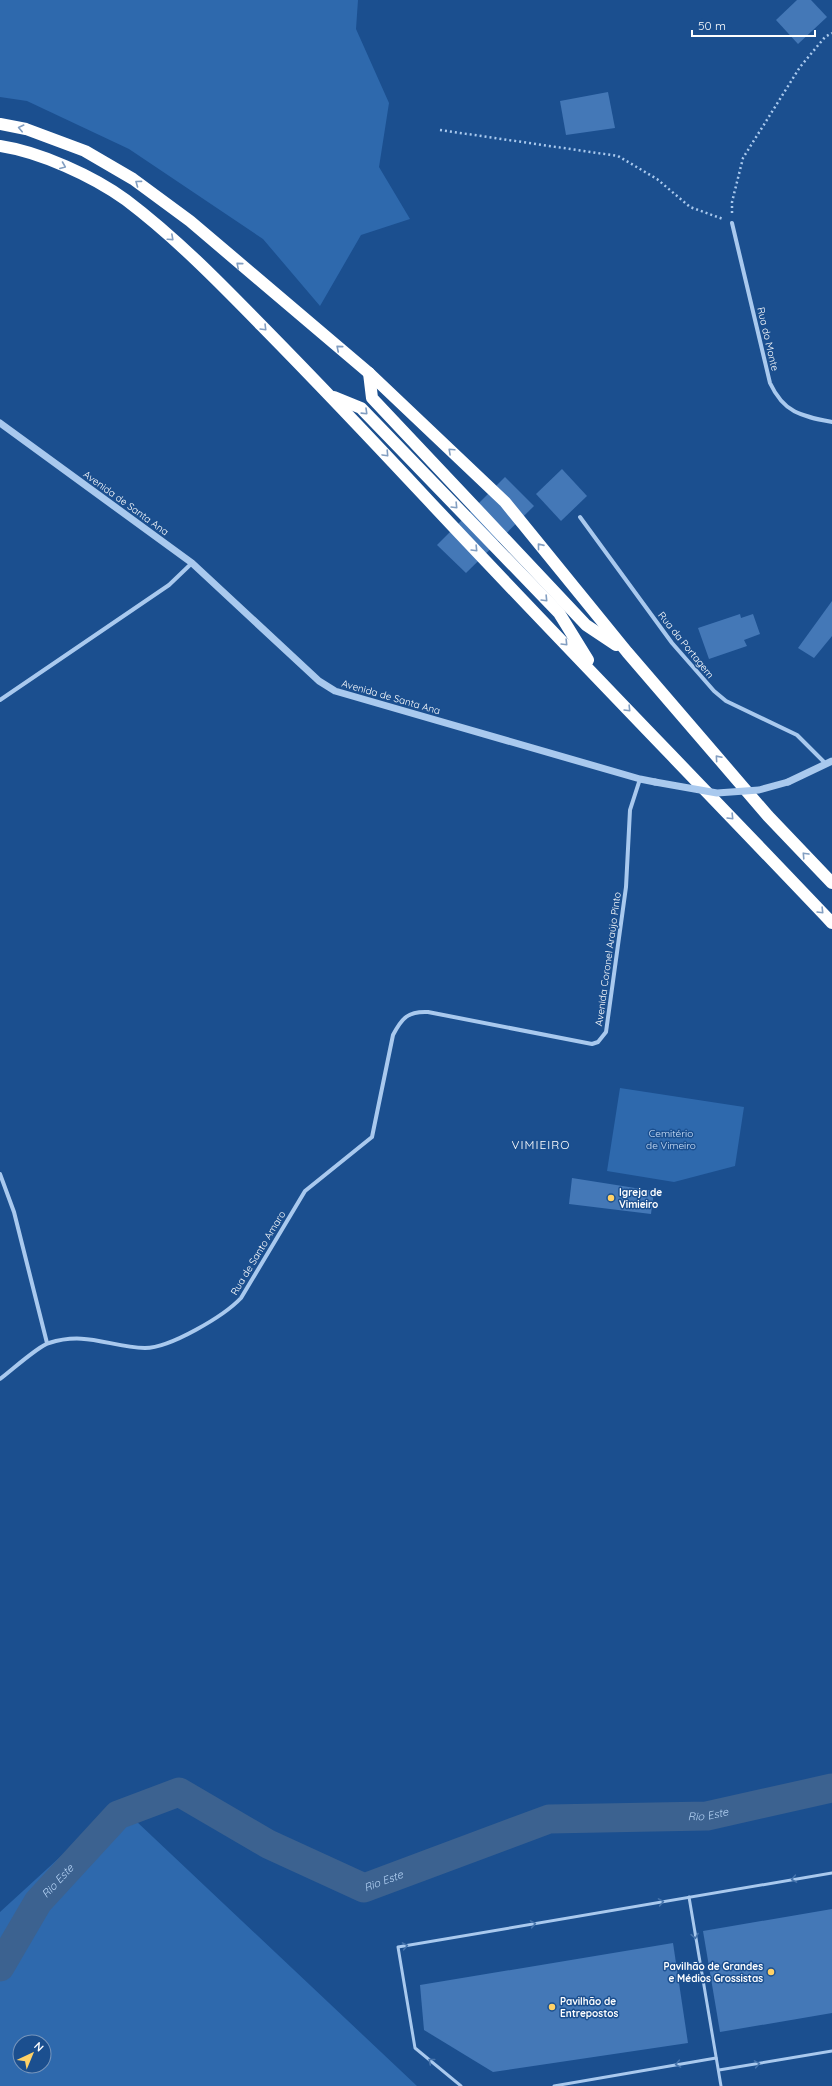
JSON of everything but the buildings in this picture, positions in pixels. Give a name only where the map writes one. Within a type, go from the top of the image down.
[{"type":"highway","points":[[0,124],[26,129],[85,151],[133,179],[190,221],[369,373],[505,502],[627,652],[768,816],[832,884]]},
{"type":"highway","points":[[0,146],[22,149],[74,170],[124,199],[180,246],[330,395],[832,923]]},
{"type":"highway","points":[[369,373],[372,398],[586,625],[627,652]]},
{"type":"street","name":"Rua do Monte","points":[[732,223],[770,383],[775,395],[788,409],[801,416],[832,422]]},
{"type":"street","name":"Avenida de Santa Ana","points":[[0,423],[192,563],[319,681],[335,691],[640,779],[717,793],[759,790],[788,782],[829,763]]},
{"type":"street","name":"Rua da Portagem","points":[[580,517],[672,643],[714,691],[726,701],[797,735],[829,763]]},
{"type":"street","points":[[0,700],[169,585],[192,563]]},
{"type":"street","name":"Avenida Coronel Araújo Pinto","points":[[409,1014],[428,1012],[592,1044],[602,1038],[606,1032],[626,887],[630,810],[640,779]]},
{"type":"street","name":"Rua de Santo Amaro","points":[[0,1379],[47,1343],[76,1337],[145,1348],[165,1345],[231,1309],[241,1298],[305,1191],[372,1137],[393,1035],[400,1023],[409,1014]]},
{"type":"street","points":[[0,1174],[14,1212],[47,1343]]},
{"type":"lane","points":[[461,2086],[415,2048],[398,1947],[832,1873]]},
{"type":"lane","points":[[688,1897],[721,2086]]},
{"type":"lane","points":[[719,2070],[832,2051]]},
{"type":"lane","points":[[554,2086],[716,2058]]},
{"type":"path","points":[[440,130],[618,156],[657,179],[690,207],[732,223],[732,202],[742,158],[800,67],[825,37],[832,33]]},
{"type":"green space","points":[[0,0],[358,0],[356,29],[389,103],[379,167],[410,219],[361,235],[320,306],[263,239],[129,149],[27,101],[0,97]]},
{"type":"green space","name":"Cemitério de Vimeiro","points":[[620,1088],[744,1107],[735,1166],[674,1182],[607,1171]]},
{"type":"green space","points":[[118,1804],[417,2086],[0,2086],[0,1912]]},
{"type":"waterway","name":"Rio Este","points":[[0,1967],[38,1902],[118,1815],[179,1792],[268,1844],[364,1888],[549,1819],[707,1816],[832,1788]]},
{"type":"place","name":"Igreja de Vimieiro","points":[[611,1198]]},
{"type":"place","name":"Pavilhão de Grandes e Médios Grossistas","points":[[771,1972]]},
{"type":"place","name":"Pavilhão de Entrepostos","points":[[552,2007]]},
{"type":"district","name":"VIMIEIRO","points":[[541,1144]]}]
